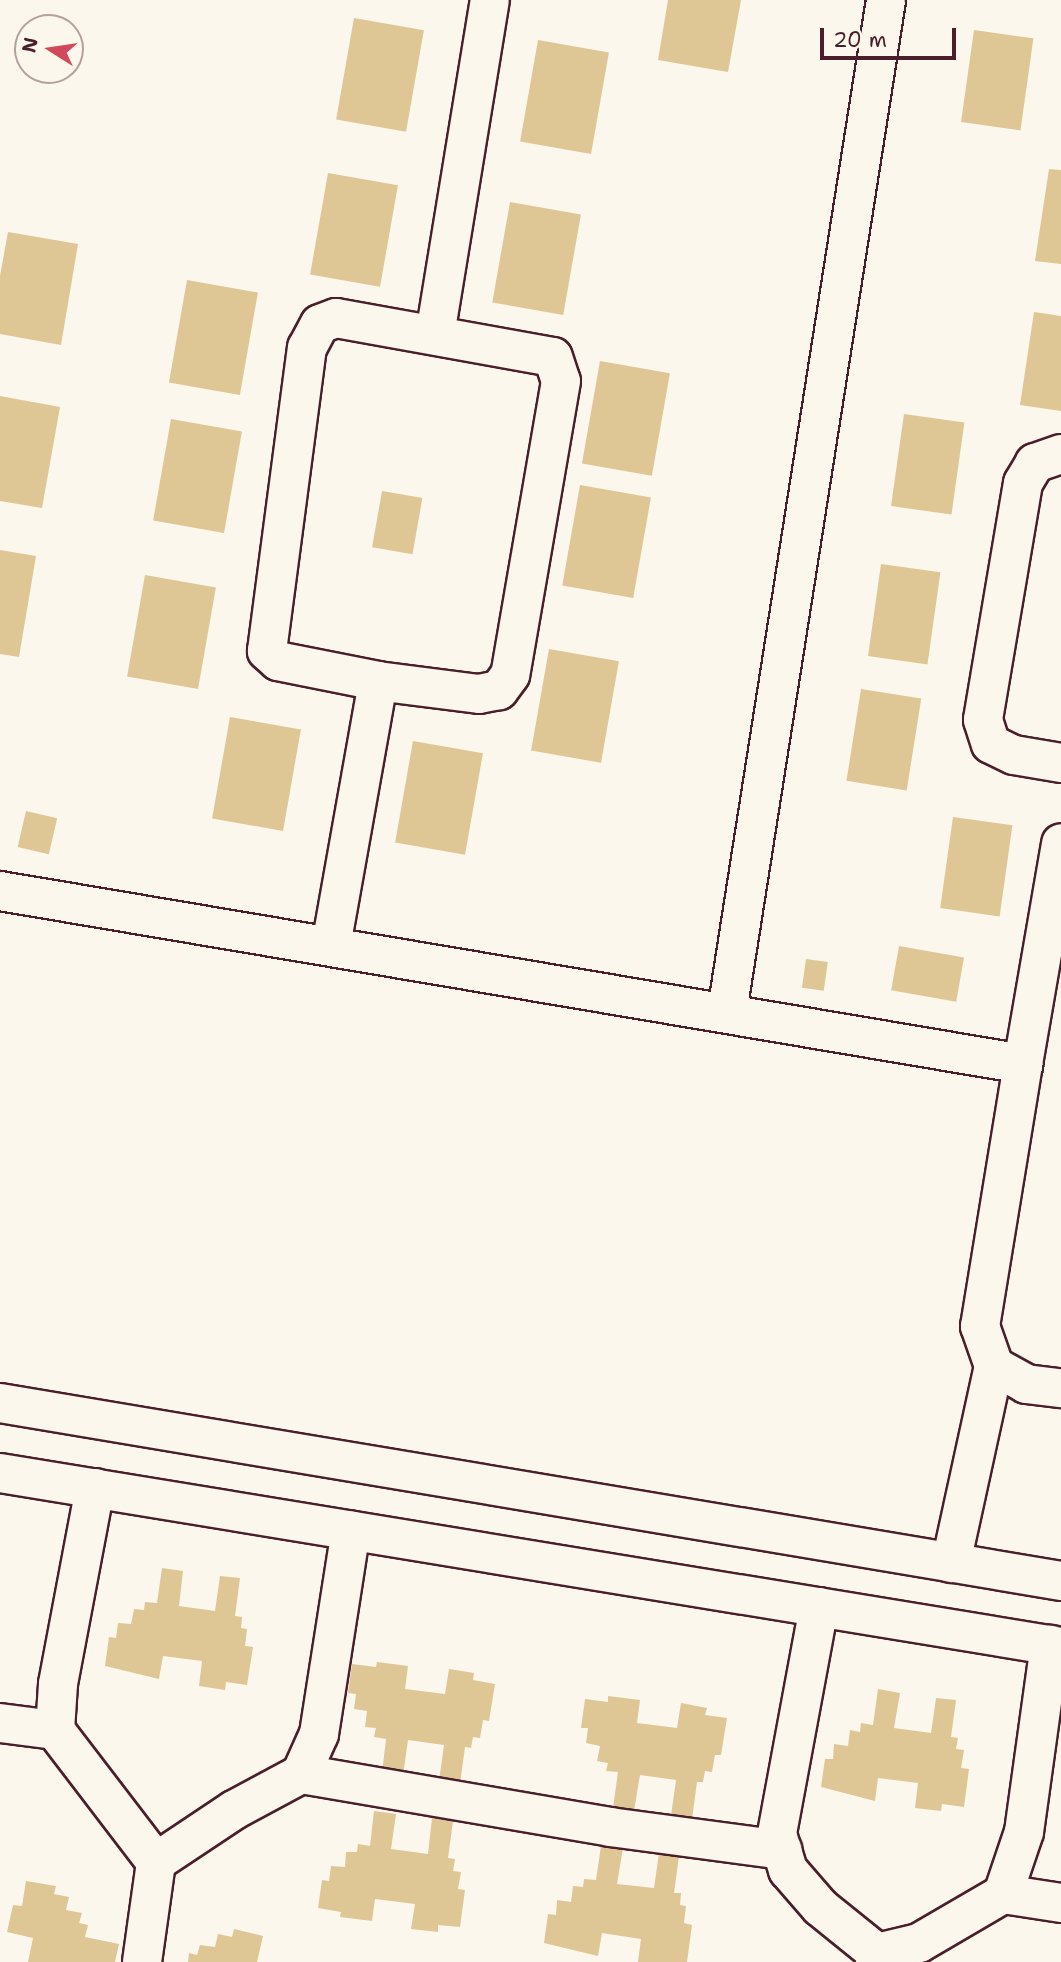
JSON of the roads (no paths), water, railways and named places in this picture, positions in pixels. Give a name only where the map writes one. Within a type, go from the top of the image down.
[{"type":"street","points":[[435,335],[490,0]]},
{"type":"street","points":[[727,1012],[886,0]]},
{"type":"street","points":[[336,317],[435,335],[553,357],[561,381],[510,675],[499,690],[479,694],[378,681],[278,661],[267,651],[307,348],[320,324],[336,317]]},
{"type":"street","points":[[1061,454],[1035,463],[1023,483],[983,720],[991,744],[1014,755],[1061,763]]},
{"type":"street","points":[[331,946],[378,681]]},
{"type":"street","points":[[951,1563],[994,1366],[980,1326],[1061,843]]},
{"type":"street","points":[[0,891],[1023,1064]]},
{"type":"street","points":[[994,1366],[1026,1384],[1061,1388]]},
{"type":"street","points":[[0,1403],[1061,1581]]},
{"type":"street","points":[[0,1473],[1055,1646],[1024,1832],[1003,1894]]},
{"type":"street","points":[[94,1488],[58,1684],[55,1730],[156,1862],[142,1962]]},
{"type":"street","points":[[156,1862],[234,1810],[301,1773],[319,1734],[351,1530]]},
{"type":"street","points":[[819,1607],[777,1834],[788,1870],[820,1907],[876,1957],[919,1942],[1003,1894],[1061,1903]]},
{"type":"street","points":[[0,1723],[55,1730]]},
{"type":"street","points":[[301,1773],[610,1827],[782,1850]]}]
